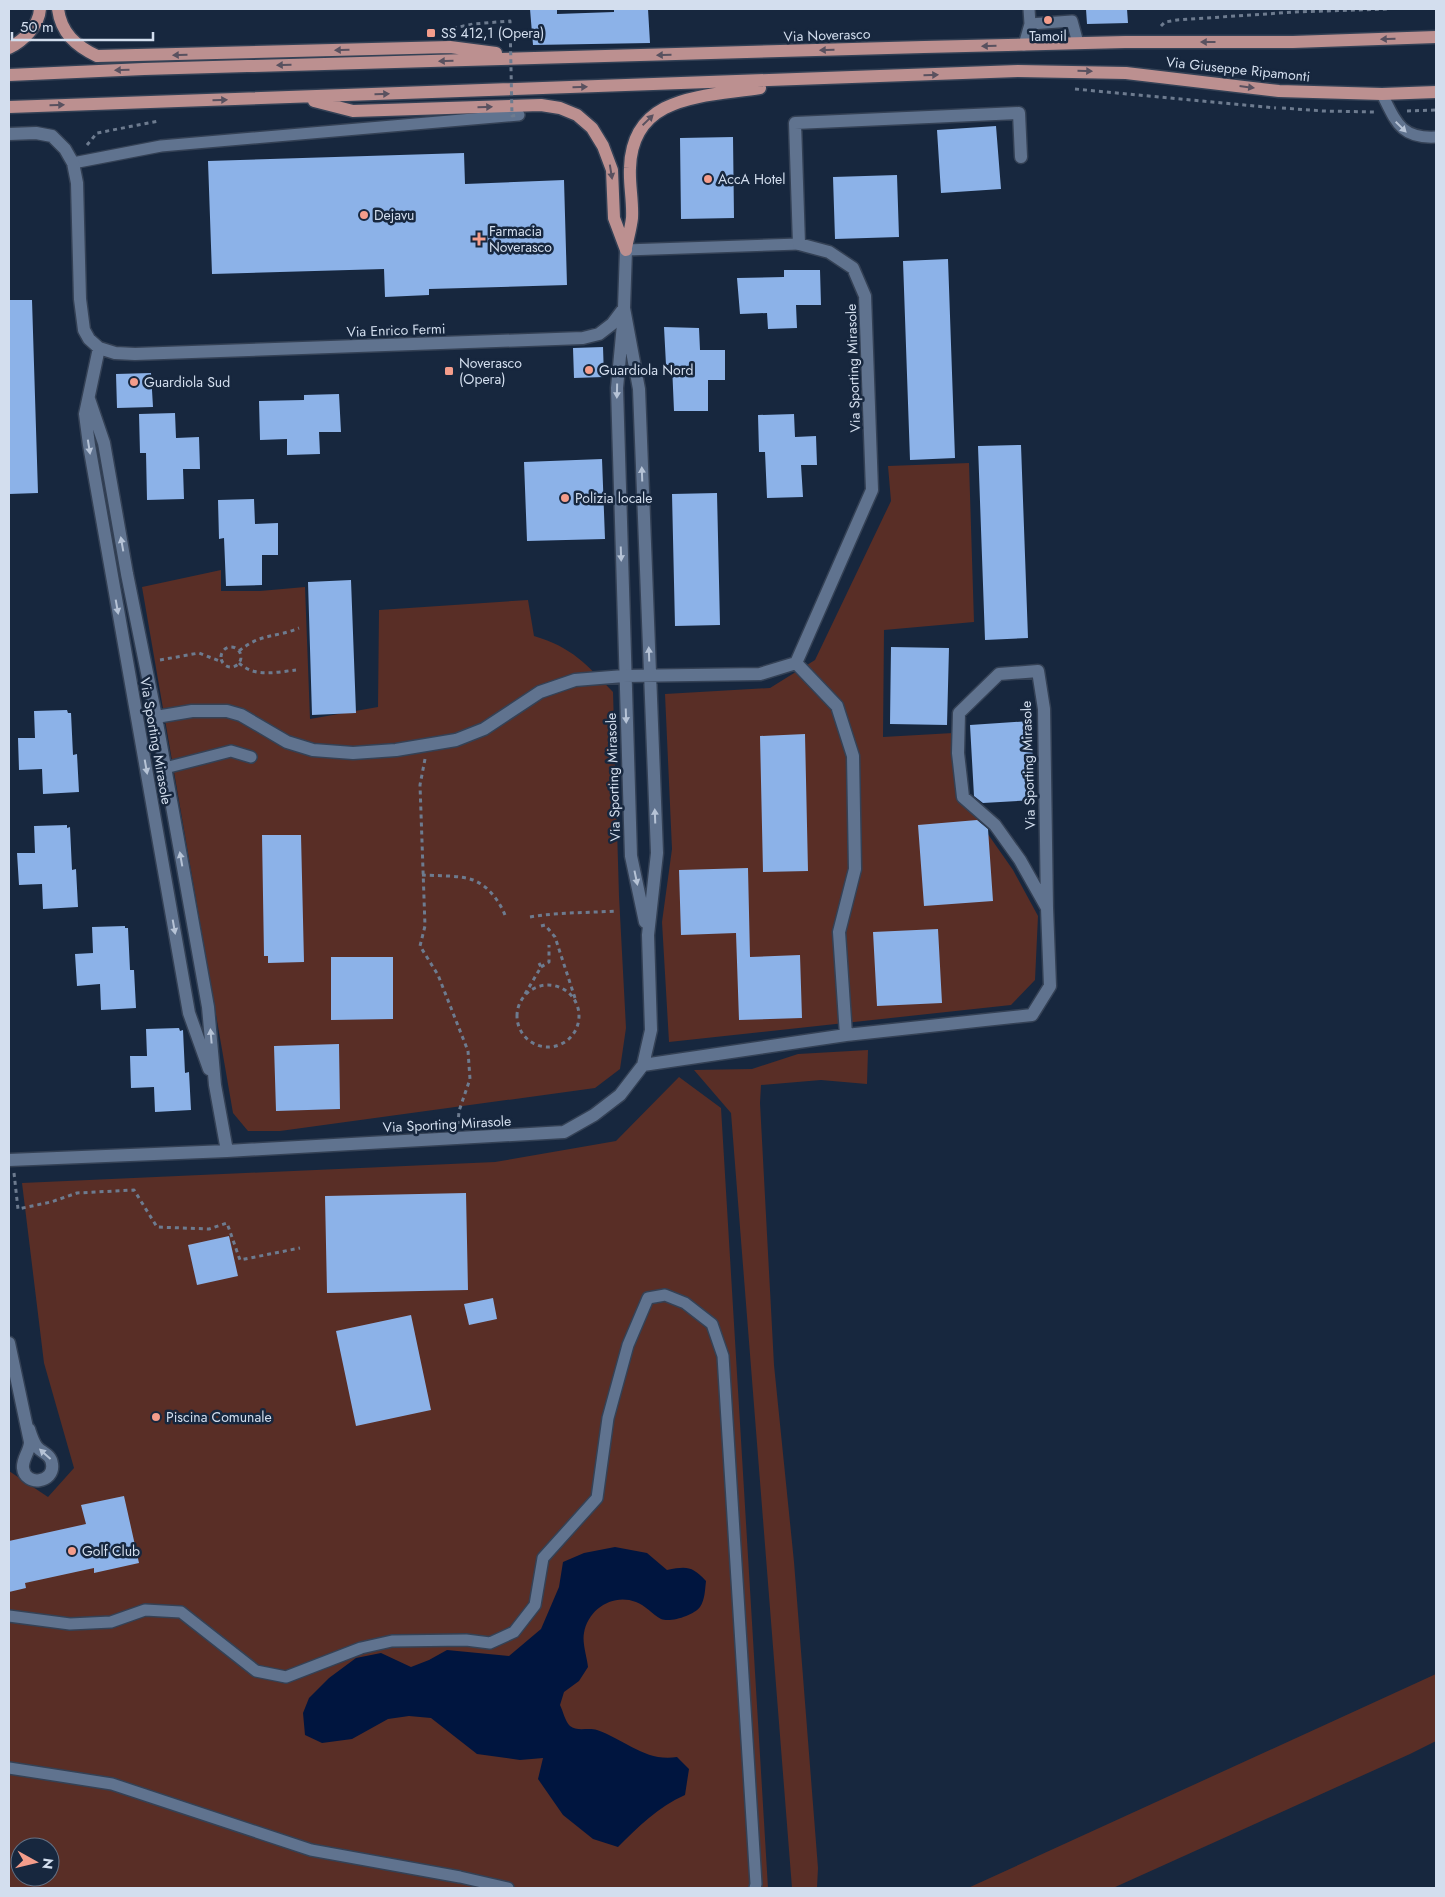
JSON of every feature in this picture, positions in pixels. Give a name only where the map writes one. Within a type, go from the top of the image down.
[{"type":"main road","points":[[9,48],[32,30],[40,14],[40,9]]},
{"type":"main road","points":[[58,9],[59,20],[69,37],[83,49],[97,56],[450,47],[530,58]]},
{"type":"main road","name":"Via Giuseppe Ripamonti","points":[[1125,42],[1293,42],[1436,37]]},
{"type":"main road","name":"Via Noverasco","points":[[530,58],[1125,42]]},
{"type":"main road","points":[[9,75],[530,58]]},
{"type":"main road","name":"Via Giuseppe Ripamonti","points":[[811,79],[1018,71],[1075,71],[1126,73],[1279,91],[1382,94],[1436,92]]},
{"type":"main road","points":[[9,107],[811,79]]},
{"type":"main road","points":[[626,250],[632,218],[630,168],[633,143],[640,127],[654,114],[672,104],[689,99],[811,79]]},
{"type":"main road","points":[[298,97],[353,111],[541,105],[560,108],[577,115],[592,128],[604,146],[612,170],[614,218],[626,250]]},
{"type":"street","points":[[799,244],[795,123],[1019,113],[1021,157]]},
{"type":"street","points":[[9,134],[36,133],[52,136],[65,149],[73,163],[77,183],[81,315],[84,330],[89,339],[99,348]]},
{"type":"street","name":"Via Sporting Mirasole","points":[[156,717],[192,711],[227,711],[241,715],[286,742],[313,750],[352,753],[396,750],[456,740],[484,729],[540,692],[576,680],[624,676],[760,674],[796,663],[872,490],[866,296],[853,268],[829,252],[799,244]]},
{"type":"street","points":[[624,308],[626,250]]},
{"type":"street","name":"Via Sporting Mirasole","points":[[624,308],[617,388],[624,676],[631,856],[648,935]]},
{"type":"street","name":"Via Sporting Mirasole","points":[[11,1160],[228,1151],[564,1132],[594,1115],[620,1095],[643,1065],[652,1030],[648,935],[657,853],[639,389],[624,308]]},
{"type":"street","name":"Via Enrico Fermi","points":[[99,348],[115,353],[135,354],[583,338],[600,334],[612,324],[624,308]]},
{"type":"street","name":"Via Sporting Mirasole","points":[[99,348],[85,414],[89,445],[189,1013],[215,1085]]},
{"type":"street","name":"Via Sporting Mirasole","points":[[89,399],[104,443],[156,717],[208,1007],[215,1085],[228,1151]]},
{"type":"street","points":[[796,663],[837,706],[853,756],[854,869],[839,932],[846,1035]]},
{"type":"street","name":"Via Sporting Mirasole","points":[[643,1065],[846,1035],[1032,1014],[1050,986],[1046,908],[1044,709],[1038,671],[999,674],[959,713],[958,753],[963,797],[995,825],[1020,860],[1046,908]]},
{"type":"street","points":[[10,1350],[28,1429]]},
{"type":"lane","points":[[1024,45],[1030,24],[1029,9]]},
{"type":"lane","points":[[1030,24],[1072,22],[1078,43]]},
{"type":"lane","points":[[1382,94],[1396,123],[1404,131],[1415,136],[1436,137]]},
{"type":"lane","points":[[73,163],[161,146],[519,115]]},
{"type":"lane","points":[[626,250],[799,244]]},
{"type":"lane","points":[[165,768],[231,751],[251,757]]},
{"type":"lane","points":[[9,1616],[70,1624],[111,1622],[145,1610],[181,1612],[200,1625],[256,1671],[286,1677],[353,1651],[392,1641],[466,1640],[490,1643],[514,1632],[535,1605],[543,1558],[597,1498],[608,1418],[628,1345],[648,1298],[665,1295],[685,1304],[712,1324],[723,1356],[755,1888]]},
{"type":"lane","points":[[9,1768],[112,1784],[311,1850],[460,1877],[508,1888]]},
{"type":"path","points":[[1165,22],[1295,12],[1388,9]]},
{"type":"path","points":[[445,30],[473,24],[510,21],[512,116],[519,115]]},
{"type":"path","points":[[1071,89],[1252,106],[1365,112]]},
{"type":"path","points":[[1412,111],[1436,110]]},
{"type":"path","points":[[73,163],[97,133],[159,122]]},
{"type":"path","points":[[239,651],[262,637],[299,628]]},
{"type":"path","points":[[145,664],[198,653],[222,662],[231,668],[239,664],[241,658],[239,651],[231,647],[224,650],[221,656],[222,662]]},
{"type":"path","points":[[239,664],[246,670],[256,672],[296,670]]},
{"type":"path","points":[[426,745],[420,785],[425,926],[420,946],[438,975],[468,1050],[470,1079],[459,1111],[457,1139]]},
{"type":"path","points":[[422,875],[473,880],[487,889],[499,903],[506,918]]},
{"type":"path","points":[[530,917],[556,913],[616,911]]},
{"type":"path","points":[[541,926],[545,925],[555,937],[576,1001],[579,1012],[579,1024],[573,1035],[564,1043],[553,1047],[540,1047],[521,1032],[518,1008],[540,968],[549,962],[549,945]]},
{"type":"path","points":[[539,963],[540,968]]},
{"type":"path","points":[[524,997],[533,989],[544,985],[556,986],[568,991],[576,1001]]},
{"type":"path","points":[[11,1160],[18,1209],[51,1202],[77,1193],[134,1190],[157,1227],[209,1229],[227,1224],[240,1260],[300,1248]]},
{"type":"shaded area","points":[[969,463],[974,622],[884,630],[883,737],[953,733],[955,787],[1013,870],[1038,916],[1035,980],[1011,1005],[669,1042],[662,922],[672,849],[665,694],[770,688],[815,660],[891,501],[888,466]]},
{"type":"shaded area","points":[[221,570],[221,591],[260,591],[305,587],[310,719],[378,707],[379,610],[528,600],[534,636],[569,651],[587,665],[613,692],[619,896],[626,1028],[620,1069],[595,1088],[280,1131],[248,1131],[233,1113],[142,587]]},
{"type":"shaded area","points":[[868,1050],[867,1084],[821,1080],[761,1085],[760,1103],[774,1365],[794,1562],[818,1868],[817,1888],[792,1888],[731,1113],[694,1070],[752,1069],[798,1054]]},
{"type":"shaded area","points":[[679,1077],[721,1108],[768,1888],[9,1888],[9,1471],[48,1497],[74,1468],[44,1363],[22,1183],[495,1162],[616,1141]]},
{"type":"shaded area","points":[[1436,1674],[1436,1741],[1410,1754],[1113,1888],[968,1888]]},
{"type":"water","points":[[615,1547],[647,1553],[667,1570],[689,1568],[697,1572],[706,1581],[702,1604],[693,1613],[682,1618],[661,1619],[639,1603],[619,1600],[603,1605],[596,1610],[586,1624],[584,1646],[588,1667],[579,1681],[564,1692],[560,1705],[570,1726],[573,1728],[597,1730],[655,1756],[677,1757],[689,1769],[685,1795],[657,1811],[618,1847],[593,1839],[563,1815],[538,1779],[543,1758],[520,1760],[477,1754],[431,1718],[409,1716],[388,1719],[352,1739],[322,1743],[305,1735],[303,1713],[309,1698],[329,1678],[356,1658],[381,1653],[411,1667],[447,1650],[509,1656],[541,1629],[559,1587],[563,1562],[584,1553]]},
{"type":"building","points":[[530,9],[557,9],[557,14],[614,12],[614,9],[648,9],[650,43],[533,45]]},
{"type":"building","points":[[1086,9],[1127,9],[1128,23],[1087,24]]},
{"type":"building","points":[[996,126],[1001,189],[941,193],[937,130]]},
{"type":"building","points":[[733,137],[734,218],[681,219],[680,138]]},
{"type":"building","points":[[464,153],[465,184],[564,180],[567,285],[429,289],[429,295],[385,297],[384,269],[212,274],[208,161]]},
{"type":"building","points":[[897,175],[899,237],[835,239],[833,177]]},
{"type":"building","points":[[948,259],[955,458],[910,460],[903,261]]},
{"type":"building","points":[[784,270],[820,270],[821,305],[796,305],[797,328],[768,329],[767,313],[740,314],[737,278],[784,277]]},
{"type":"building","points":[[9,300],[32,300],[38,493],[9,494]]},
{"type":"building","points":[[664,327],[699,328],[700,350],[725,350],[725,380],[708,380],[708,411],[674,411],[672,365],[666,365]]},
{"type":"building","name":"Guardiola Nord","points":[[603,347],[604,377],[574,378],[573,348]]},
{"type":"building","name":"Guardiola Sud","points":[[151,373],[153,407],[117,408],[116,374]]},
{"type":"building","points":[[339,394],[341,432],[319,432],[320,454],[287,455],[287,439],[260,440],[259,401],[304,400],[304,395]]},
{"type":"building","points":[[175,413],[176,438],[199,437],[200,469],[183,469],[184,499],[147,500],[146,453],[140,453],[139,414]]},
{"type":"building","points":[[794,414],[795,437],[816,436],[817,465],[801,465],[803,497],[767,498],[765,452],[759,452],[758,415]]},
{"type":"building","points":[[1021,445],[1028,638],[985,640],[978,446]]},
{"type":"building","points":[[602,459],[605,539],[527,541],[524,462]]},
{"type":"building","points":[[717,493],[720,625],[675,626],[672,494]]},
{"type":"building","points":[[254,499],[255,524],[278,523],[278,555],[262,555],[262,585],[226,586],[224,538],[219,539],[218,500]]},
{"type":"building","points":[[351,580],[356,713],[312,715],[308,582]]},
{"type":"building","points":[[891,647],[949,648],[947,725],[890,724]]},
{"type":"building","points":[[67,710],[68,713],[71,713],[73,755],[77,754],[79,792],[43,794],[42,769],[19,770],[18,738],[35,738],[34,711]]},
{"type":"building","points":[[1031,721],[1035,800],[983,803],[974,796],[970,725]]},
{"type":"building","points":[[805,734],[808,871],[763,872],[760,736]]},
{"type":"building","points":[[977,820],[988,829],[993,901],[924,906],[918,825]]},
{"type":"building","points":[[67,825],[67,828],[70,827],[72,870],[76,869],[78,907],[43,909],[42,884],[19,885],[17,853],[35,853],[34,826]]},
{"type":"building","points":[[262,835],[301,835],[304,962],[268,963],[268,956],[264,956]]},
{"type":"building","points":[[748,868],[750,957],[800,955],[802,1018],[739,1020],[736,933],[681,935],[679,870]]},
{"type":"building","points":[[125,926],[125,928],[128,928],[130,970],[134,970],[136,1008],[101,1010],[100,984],[77,986],[75,954],[93,953],[92,927]]},
{"type":"building","points":[[938,929],[942,1003],[877,1006],[873,932]]},
{"type":"building","points":[[331,957],[393,957],[393,1019],[331,1020]]},
{"type":"building","points":[[179,1028],[180,1031],[183,1030],[185,1073],[189,1072],[191,1110],[155,1112],[154,1087],[131,1088],[130,1056],[147,1056],[146,1029]]},
{"type":"building","points":[[339,1044],[340,1109],[276,1111],[274,1046]]},
{"type":"building","points":[[466,1193],[468,1290],[327,1293],[325,1196]]},
{"type":"building","points":[[229,1236],[238,1276],[197,1285],[188,1245]]},
{"type":"building","points":[[493,1298],[497,1319],[469,1325],[464,1304]]},
{"type":"building","points":[[411,1315],[431,1410],[356,1426],[336,1331]]},
{"type":"building","name":"Golf Club","points":[[124,1496],[139,1563],[94,1573],[94,1568],[25,1583],[26,1588],[9,1592],[9,1541],[86,1524],[81,1505]]},
{"type":"place","name":"Tamoil","points":[[1048,20]]},
{"type":"place","name":"SS 412,1 (Opera)","points":[[431,33]]},
{"type":"place","name":"AccA Hotel","points":[[708,179]]},
{"type":"place","name":"Dejavu","points":[[364,215]]},
{"type":"place","name":"Farmacia Noverasco","points":[[479,239]]},
{"type":"place","name":"Guardiola Nord","points":[[589,370]]},
{"type":"place","name":"Noverasco (Opera)","points":[[449,371]]},
{"type":"place","name":"Guardiola Sud","points":[[134,382]]},
{"type":"place","name":"Polizia locale","points":[[565,498]]},
{"type":"place","name":"Piscina Comunale","points":[[156,1417]]},
{"type":"place","name":"Golf Club","points":[[72,1551]]}]
